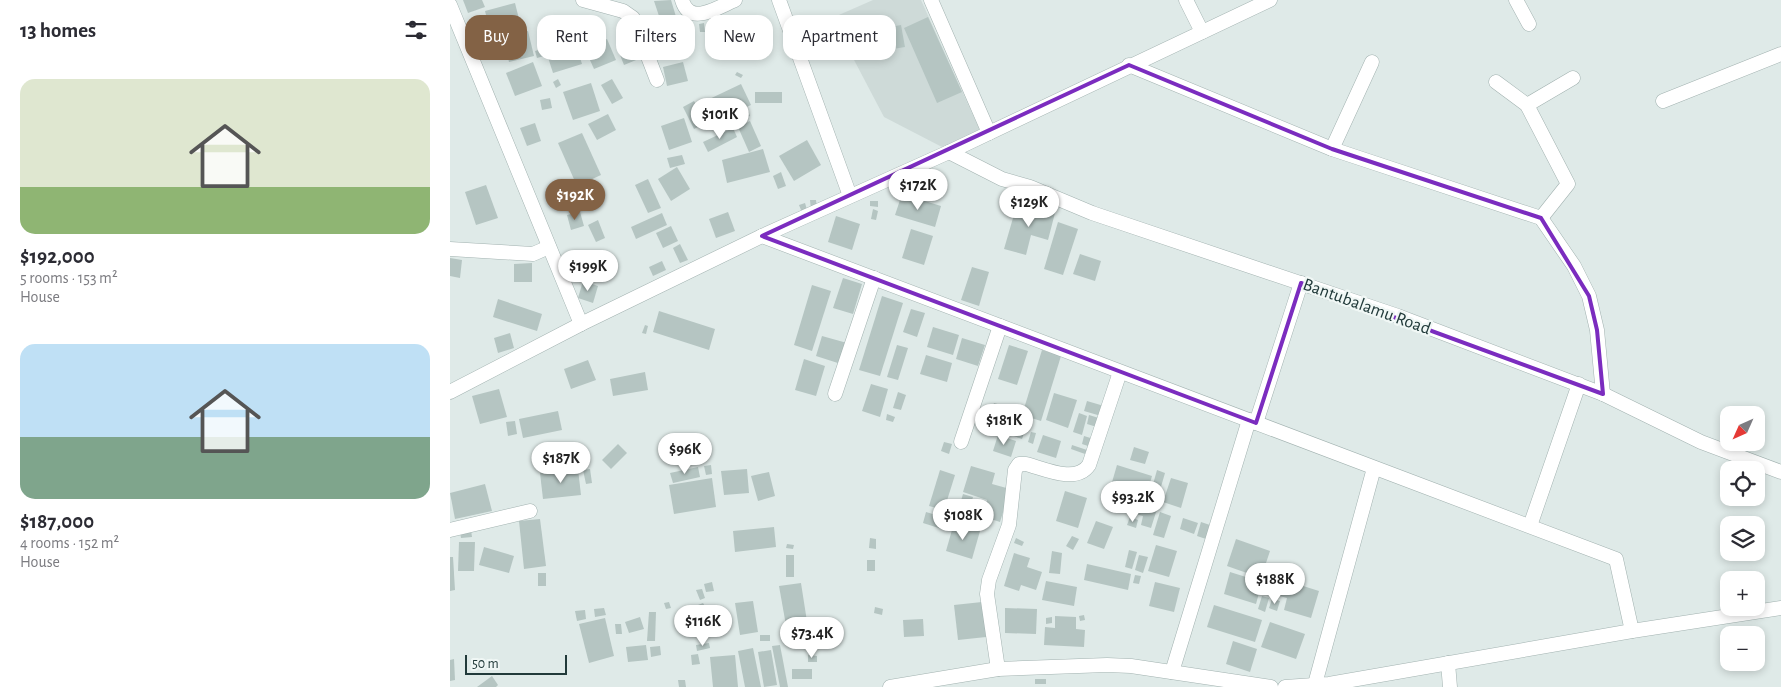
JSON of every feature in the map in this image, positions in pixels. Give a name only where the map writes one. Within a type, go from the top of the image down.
[{"type":"street","points":[[583,0],[623,11],[632,18],[658,80]]},
{"type":"street","points":[[682,0],[688,12],[702,14],[735,0]]},
{"type":"street","points":[[779,0],[850,196]]},
{"type":"street","points":[[930,0],[988,133]]},
{"type":"street","points":[[1186,0],[1202,32]]},
{"type":"street","points":[[450,392],[581,324],[762,236],[949,152],[1129,65],[1270,0]]},
{"type":"street","points":[[1516,0],[1529,24]]},
{"type":"street","points":[[450,5],[581,324]]},
{"type":"street","points":[[1663,101],[1781,54]]},
{"type":"street","points":[[1332,149],[1372,62]]},
{"type":"street","points":[[1129,65],[1332,149],[1540,218],[1574,266],[1589,296],[1597,330],[1603,394]]},
{"type":"street","points":[[1527,105],[1572,78]]},
{"type":"street","points":[[1496,82],[1527,105],[1568,184],[1540,218]]},
{"type":"street","name":"Bantubalamu Road","points":[[949,152],[1002,179],[1030,187],[1092,213],[1301,283],[1579,384],[1701,442],[1781,472]]},
{"type":"street","points":[[762,236],[1616,559],[1632,631]]},
{"type":"street","points":[[450,249],[533,254],[550,247]]},
{"type":"street","points":[[835,394],[874,278]]},
{"type":"street","points":[[1172,672],[1252,421],[1301,283]]},
{"type":"street","points":[[961,442],[1000,326]]},
{"type":"street","points":[[998,669],[987,594],[989,580],[1009,525],[1015,470],[1019,464],[1026,464],[1074,476],[1084,473],[1089,465],[1120,372]]},
{"type":"street","points":[[1530,526],[1579,384]]},
{"type":"street","points":[[1315,684],[1374,468]]},
{"type":"street","points":[[450,530],[530,511]]},
{"type":"street","points":[[1285,687],[1448,663],[1632,631],[1781,608]]},
{"type":"street","points":[[1448,663],[1450,687]]},
{"type":"street","points":[[890,687],[998,669],[1107,665],[1172,672],[1271,687]]},
{"type":"highlighted area","points":[[1129,65],[1332,149],[1541,218],[1589,296],[1597,330],[1603,394],[1301,283],[1256,423],[762,236]]},
{"type":"shaded area","points":[[873,0],[921,0],[980,131],[942,147],[884,117],[854,60],[896,60],[896,15],[839,15]]},
{"type":"building","points":[[463,0],[482,0],[485,7],[468,13]]},
{"type":"building","points":[[671,0],[676,15],[659,15],[654,1]]},
{"type":"building","points":[[515,3],[518,15],[486,15],[485,11]]},
{"type":"building","points":[[928,17],[962,92],[937,103],[904,28]]},
{"type":"building","points":[[704,23],[705,32],[700,32],[699,24]]},
{"type":"building","points":[[901,25],[905,47],[896,48],[896,26]]},
{"type":"building","points":[[527,31],[534,56],[527,58]]},
{"type":"building","points":[[606,39],[616,60],[594,69],[590,60],[606,60]]},
{"type":"building","points":[[549,60],[581,60],[582,64],[553,73]]},
{"type":"building","points":[[622,60],[636,60],[624,65]]},
{"type":"building","points":[[533,62],[542,86],[515,96],[506,73]]},
{"type":"building","points":[[683,62],[688,81],[667,86],[663,67]]},
{"type":"building","points":[[737,72],[743,75],[741,78],[735,75]]},
{"type":"building","points":[[558,79],[561,85],[556,88],[553,82]]},
{"type":"building","points":[[612,79],[623,98],[612,104],[601,85]]},
{"type":"building","points":[[591,83],[600,111],[573,120],[563,92]]},
{"type":"building","points":[[741,84],[751,105],[711,123],[701,103]]},
{"type":"building","points":[[755,92],[782,92],[782,103],[755,103]]},
{"type":"building","points":[[550,98],[552,108],[542,110],[540,100]]},
{"type":"building","points":[[694,101],[706,123],[694,129],[683,107]]},
{"type":"building","points":[[748,110],[750,116],[737,121],[735,116]]},
{"type":"building","points":[[608,114],[616,130],[597,140],[588,124]]},
{"type":"building","points":[[684,118],[692,142],[669,150],[661,126]]},
{"type":"building","points":[[750,121],[761,146],[749,152],[738,127]]},
{"type":"building","points":[[535,123],[541,141],[527,146],[520,128]]},
{"type":"building","points":[[733,128],[737,137],[708,152],[703,142]]},
{"type":"building","points":[[582,133],[601,175],[577,186],[558,143]]},
{"type":"building","points":[[807,140],[821,165],[794,181],[779,156]]},
{"type":"building","points":[[763,149],[770,172],[727,183],[722,160]]},
{"type":"building","points":[[682,155],[685,164],[670,168],[667,158]]},
{"type":"building","points":[[677,167],[690,189],[671,201],[658,179]]},
{"type":"building","points":[[781,172],[786,186],[778,189],[773,176]]},
{"type":"building","points":[[648,179],[661,208],[648,213],[635,185]]},
{"type":"building","points":[[486,185],[498,218],[476,225],[465,192]]},
{"type":"building","points":[[902,194],[941,206],[935,227],[895,215]]},
{"type":"building","points":[[810,200],[816,200],[817,209],[811,210]]},
{"type":"building","points":[[870,201],[878,201],[878,207],[870,206]]},
{"type":"building","points":[[805,203],[808,213],[803,215],[799,205]]},
{"type":"building","points":[[1029,205],[1055,213],[1048,240],[1031,235],[1026,255],[1004,249],[1013,218],[1019,209]]},
{"type":"building","points":[[873,209],[878,211],[876,220],[871,219]]},
{"type":"building","points":[[580,212],[584,226],[571,230],[567,215]]},
{"type":"building","points":[[728,212],[735,231],[716,238],[709,219]]},
{"type":"building","points":[[662,213],[667,225],[636,239],[631,227]]},
{"type":"building","points":[[836,216],[860,224],[852,250],[828,242]]},
{"type":"building","points":[[598,220],[605,238],[596,242],[588,225]]},
{"type":"building","points":[[1058,222],[1078,229],[1063,275],[1044,269]]},
{"type":"building","points":[[671,226],[678,241],[663,248],[656,233]]},
{"type":"building","points":[[911,229],[933,236],[924,265],[902,258]]},
{"type":"building","points":[[680,244],[688,260],[680,263],[673,248]]},
{"type":"building","points":[[1080,254],[1101,261],[1095,281],[1073,274]]},
{"type":"building","points":[[450,258],[462,260],[460,278],[450,276]]},
{"type":"building","points":[[662,261],[666,270],[653,276],[649,267]]},
{"type":"building","points":[[532,263],[532,282],[514,282],[514,264]]},
{"type":"building","points":[[972,267],[989,272],[979,306],[961,300]]},
{"type":"building","points":[[843,278],[862,284],[853,314],[833,308]]},
{"type":"building","points":[[583,281],[598,286],[593,303],[578,298]]},
{"type":"building","points":[[812,285],[831,291],[812,351],[794,345]]},
{"type":"building","points":[[882,296],[903,303],[880,376],[859,370]]},
{"type":"building","points":[[498,299],[542,314],[537,331],[493,317]]},
{"type":"building","points":[[911,309],[925,313],[917,337],[903,332]]},
{"type":"building","points":[[659,311],[715,329],[709,350],[653,332]]},
{"type":"building","points":[[645,325],[648,326],[646,334],[642,333]]},
{"type":"building","points":[[933,327],[959,335],[953,355],[927,347]]},
{"type":"building","points":[[510,333],[514,348],[498,353],[494,338]]},
{"type":"building","points":[[822,336],[847,343],[841,364],[816,356]]},
{"type":"building","points":[[962,338],[985,345],[978,366],[956,359]]},
{"type":"building","points":[[897,345],[908,348],[898,380],[887,377]]},
{"type":"building","points":[[1009,345],[1028,351],[1017,385],[998,379]]},
{"type":"building","points":[[1042,350],[1061,356],[1041,421],[1022,415]]},
{"type":"building","points":[[926,355],[952,363],[947,382],[920,374]]},
{"type":"building","points":[[804,359],[825,366],[816,396],[795,390]]},
{"type":"building","points":[[588,360],[596,380],[571,389],[564,369]]},
{"type":"building","points":[[645,372],[648,390],[613,396],[610,379]]},
{"type":"building","points":[[871,384],[888,389],[880,417],[862,411]]},
{"type":"building","points":[[499,389],[507,417],[480,424],[472,396]]},
{"type":"building","points":[[898,392],[906,395],[901,410],[893,408]]},
{"type":"building","points":[[1054,393],[1077,400],[1068,428],[1046,420]]},
{"type":"building","points":[[1087,401],[1104,406],[1101,416],[1084,411]]},
{"type":"building","points":[[994,403],[1012,408],[1010,417],[991,411]]},
{"type":"building","points":[[558,411],[562,430],[523,438],[519,419]]},
{"type":"building","points":[[1079,413],[1087,416],[1082,435],[1073,432]]},
{"type":"building","points":[[887,414],[895,417],[893,422],[886,420]]},
{"type":"building","points":[[1089,415],[1102,419],[1100,428],[1087,424]]},
{"type":"building","points":[[515,421],[517,434],[508,436],[506,422]]},
{"type":"building","points":[[1006,422],[1026,428],[1022,439],[1002,432]]},
{"type":"building","points":[[1031,432],[1036,433],[1033,444],[1028,442]]},
{"type":"building","points":[[998,435],[1016,441],[1011,457],[993,451]]},
{"type":"building","points":[[1043,435],[1061,441],[1056,458],[1037,452]]},
{"type":"building","points":[[1084,436],[1097,440],[1094,448],[1082,444]]},
{"type":"building","points":[[944,442],[952,444],[949,454],[941,451]]},
{"type":"building","points":[[618,444],[627,453],[611,469],[602,460]]},
{"type":"building","points":[[1072,445],[1087,450],[1085,454],[1071,449]]},
{"type":"building","points":[[1134,447],[1149,452],[1145,464],[1130,460]]},
{"type":"building","points":[[711,465],[712,474],[706,475],[704,466]]},
{"type":"building","points":[[1117,465],[1152,476],[1145,500],[1110,489]]},
{"type":"building","points":[[971,466],[995,473],[992,484],[1010,489],[1000,522],[982,516],[987,500],[963,492]]},
{"type":"building","points":[[698,467],[700,477],[673,483],[670,473]]},
{"type":"building","points":[[578,469],[581,495],[543,499],[540,473]]},
{"type":"building","points":[[590,469],[592,483],[586,484],[583,470]]},
{"type":"building","points":[[747,469],[749,493],[724,495],[721,471]]},
{"type":"building","points":[[940,470],[955,475],[944,510],[929,506]]},
{"type":"building","points":[[1157,470],[1165,473],[1158,497],[1150,495]]},
{"type":"building","points":[[769,472],[775,496],[758,501],[751,476]]},
{"type":"building","points":[[712,478],[716,507],[674,514],[669,485]]},
{"type":"building","points":[[1171,478],[1188,483],[1181,508],[1163,502]]},
{"type":"building","points":[[485,484],[492,511],[455,519],[450,493]]},
{"type":"building","points":[[1065,491],[1087,498],[1078,528],[1056,521]]},
{"type":"building","points":[[963,494],[973,497],[967,517],[957,514]]},
{"type":"building","points":[[1138,503],[1157,509],[1151,528],[1141,525],[1143,516],[1135,514]]},
{"type":"building","points":[[926,512],[949,519],[945,530],[923,523]]},
{"type":"building","points":[[1160,512],[1171,516],[1164,538],[1153,535]]},
{"type":"building","points":[[1130,517],[1138,520],[1136,528],[1127,525]]},
{"type":"building","points":[[1183,518],[1198,523],[1194,534],[1180,529]]},
{"type":"building","points":[[540,519],[546,566],[524,569],[519,521]]},
{"type":"building","points":[[1096,521],[1113,527],[1104,549],[1087,543]]},
{"type":"building","points":[[1201,522],[1210,525],[1206,539],[1197,536]]},
{"type":"building","points":[[954,523],[980,531],[972,559],[946,551]]},
{"type":"building","points":[[774,527],[776,547],[735,552],[733,531]]},
{"type":"building","points":[[471,530],[472,537],[461,538],[460,532]]},
{"type":"building","points":[[1072,536],[1079,539],[1073,550],[1066,546]]},
{"type":"building","points":[[870,538],[876,539],[876,549],[869,548]]},
{"type":"building","points":[[1016,538],[1024,542],[1022,546],[1014,543]]},
{"type":"building","points":[[1236,539],[1270,551],[1261,578],[1227,566]]},
{"type":"building","points":[[459,542],[475,542],[474,571],[458,571]]},
{"type":"building","points":[[787,544],[794,545],[793,549],[786,548]]},
{"type":"building","points":[[1156,545],[1177,551],[1169,577],[1148,571]]},
{"type":"building","points":[[484,547],[514,556],[509,573],[479,565]]},
{"type":"building","points":[[1129,550],[1137,552],[1132,569],[1125,567]]},
{"type":"building","points":[[1052,551],[1062,553],[1060,574],[1049,573]]},
{"type":"building","points":[[1014,553],[1030,558],[1027,567],[1042,572],[1036,590],[1021,585],[1019,591],[1004,586]]},
{"type":"building","points":[[786,555],[794,555],[794,577],[786,577]]},
{"type":"building","points":[[1139,555],[1148,557],[1143,573],[1135,570]]},
{"type":"building","points":[[450,557],[453,557],[455,590],[450,591]]},
{"type":"building","points":[[867,560],[875,560],[875,571],[867,571]]},
{"type":"building","points":[[1087,564],[1131,574],[1128,590],[1084,580]]},
{"type":"building","points":[[1230,572],[1262,582],[1256,604],[1224,594]]},
{"type":"building","points":[[1267,572],[1274,574],[1272,582],[1265,579]]},
{"type":"building","points":[[538,573],[546,573],[546,586],[538,586]]},
{"type":"building","points":[[1135,575],[1141,576],[1139,584],[1133,583]]},
{"type":"building","points":[[1281,579],[1319,591],[1311,618],[1284,610],[1287,598],[1276,595]]},
{"type":"building","points":[[1046,581],[1077,587],[1074,606],[1042,600]]},
{"type":"building","points":[[712,582],[714,591],[706,592],[704,584]]},
{"type":"building","points":[[1155,582],[1180,588],[1174,612],[1149,606]]},
{"type":"building","points":[[801,583],[808,628],[787,631],[779,586]]},
{"type":"building","points":[[1265,584],[1271,586],[1269,593],[1263,592]]},
{"type":"building","points":[[702,589],[705,598],[700,600],[696,590]]},
{"type":"building","points":[[1262,596],[1269,598],[1265,612],[1258,609]]},
{"type":"building","points":[[1272,599],[1280,601],[1277,611],[1269,608]]},
{"type":"building","points":[[753,601],[758,632],[740,635],[735,603]]},
{"type":"building","points":[[669,602],[671,608],[666,609],[664,603]]},
{"type":"building","points":[[982,602],[986,637],[958,640],[954,605]]},
{"type":"building","points":[[703,603],[706,608],[701,611],[698,605]]},
{"type":"building","points":[[1214,605],[1262,620],[1255,642],[1207,627]]},
{"type":"building","points":[[875,607],[883,609],[882,615],[874,613]]},
{"type":"building","points":[[604,608],[606,615],[595,617],[594,609]]},
{"type":"building","points":[[1005,608],[1037,609],[1036,634],[1005,633]]},
{"type":"building","points":[[585,610],[586,619],[577,621],[575,611]]},
{"type":"building","points":[[723,610],[728,631],[712,635],[707,614]]},
{"type":"building","points":[[649,612],[656,612],[655,641],[647,641]]},
{"type":"building","points":[[703,613],[708,636],[702,638],[697,614]]},
{"type":"building","points":[[1084,615],[1085,620],[1080,621],[1079,616]]},
{"type":"building","points":[[1055,616],[1076,617],[1076,629],[1085,630],[1084,647],[1044,645],[1045,627],[1055,628]]},
{"type":"building","points":[[640,617],[644,629],[629,633],[625,622]]},
{"type":"building","points":[[1052,617],[1052,623],[1046,624],[1046,618]]},
{"type":"building","points":[[605,618],[614,656],[589,663],[579,624]]},
{"type":"building","points":[[923,619],[924,636],[904,637],[903,620]]},
{"type":"building","points":[[1270,622],[1305,634],[1296,659],[1261,647]]},
{"type":"building","points":[[615,624],[621,624],[622,634],[616,634]]},
{"type":"building","points":[[760,635],[770,635],[770,641],[760,641]]},
{"type":"building","points":[[1233,641],[1257,649],[1250,672],[1226,664]]},
{"type":"building","points":[[709,643],[710,648],[697,651],[696,645]]},
{"type":"building","points":[[646,645],[648,660],[628,662],[626,647]]},
{"type":"building","points":[[780,645],[788,687],[780,687],[772,646]]},
{"type":"building","points":[[660,646],[661,655],[651,657],[650,647]]},
{"type":"building","points":[[753,648],[761,687],[745,687],[738,651]]},
{"type":"building","points":[[771,650],[777,685],[764,687],[758,652]]},
{"type":"building","points":[[698,654],[700,664],[692,665],[691,655]]},
{"type":"building","points":[[735,655],[738,687],[713,687],[710,657]]},
{"type":"building","points":[[808,655],[817,656],[817,662],[808,662]]},
{"type":"building","points":[[454,659],[455,680],[450,681],[450,660]]},
{"type":"building","points":[[792,669],[812,669],[812,679],[792,679]]},
{"type":"building","points":[[492,676],[498,685],[496,687],[477,687]]},
{"type":"building","points":[[1035,679],[1046,679],[1046,684],[1035,684]]},
{"type":"building","points":[[678,680],[685,680],[686,687],[679,687]]}]
